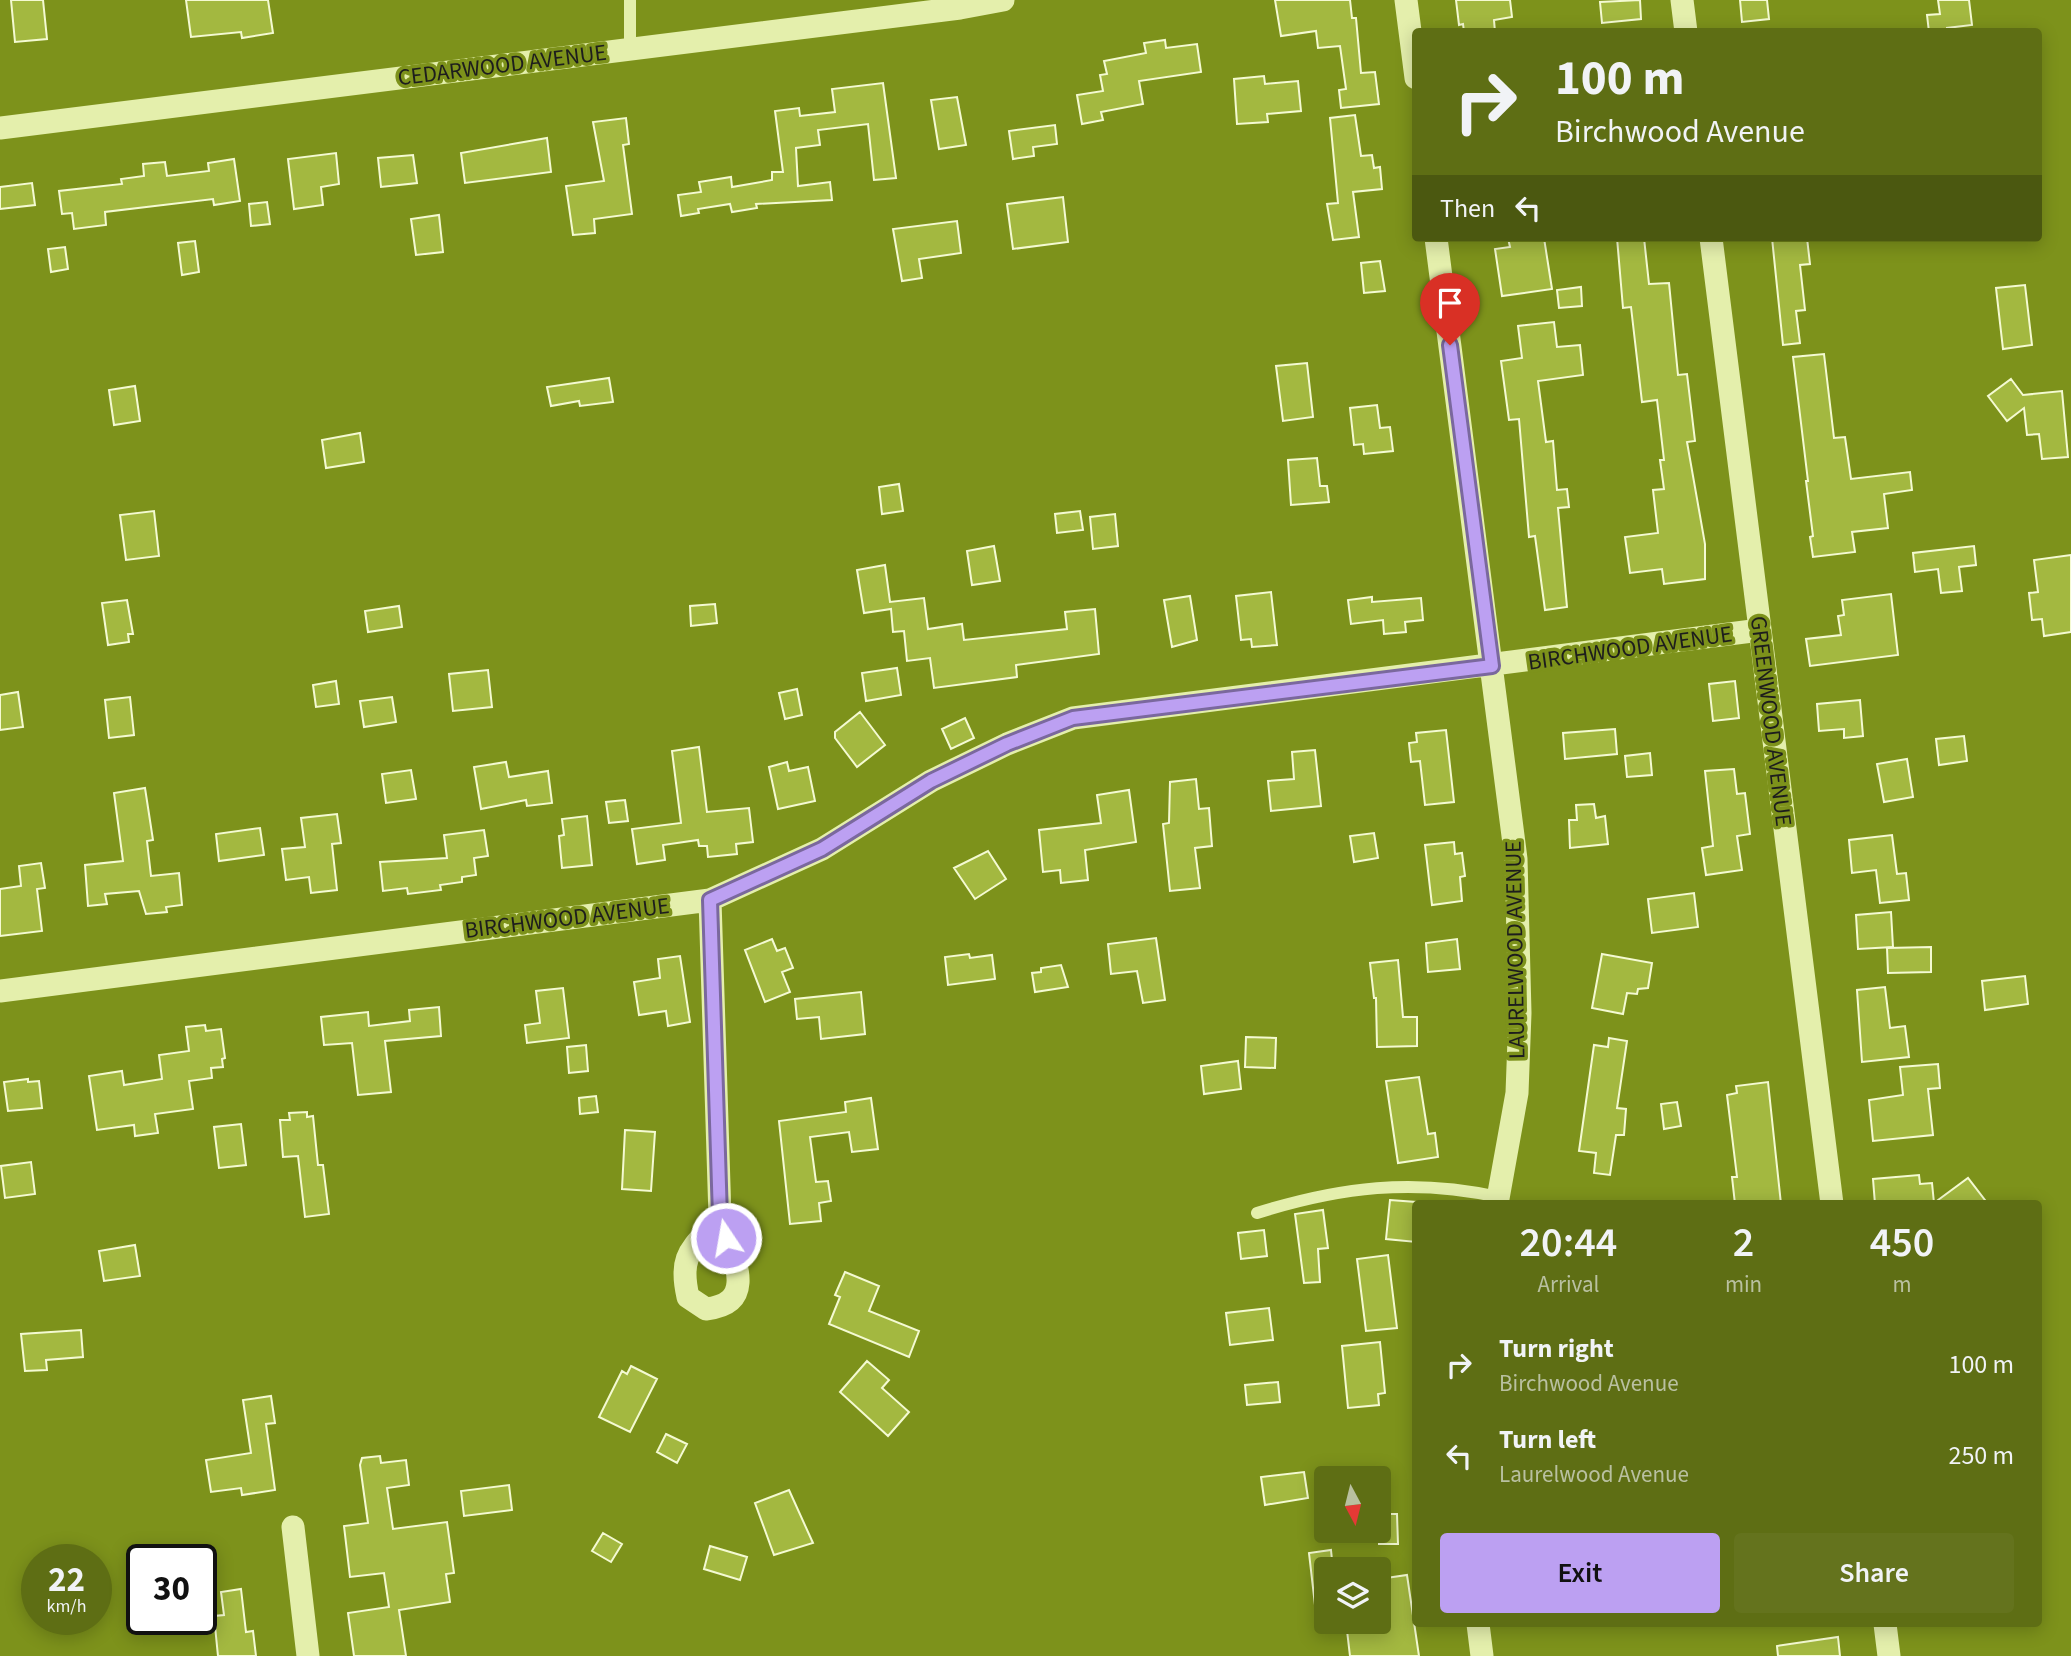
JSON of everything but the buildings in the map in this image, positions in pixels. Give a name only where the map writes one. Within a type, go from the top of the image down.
[{"type":"street","name":"CEDARWOOD AVENUE","points":[[0,128],[960,8],[1003,0]]},
{"type":"street","points":[[1406,0],[1412,47]]},
{"type":"street","points":[[1682,0],[1686,28]]},
{"type":"street","name":"LAURELWOOD AVENUE","points":[[1437,242],[1516,859],[1520,1013],[1517,1093],[1498,1200]]},
{"type":"street","name":"GREENWOOD AVENUE","points":[[1712,242],[1831,1200]]},
{"type":"street","name":"BIRCHWOOD AVENUE","points":[[0,991],[710,900],[822,849],[931,781],[1007,744],[1073,718],[1760,630]]},
{"type":"street","points":[[710,900],[720,1217]]},
{"type":"street","points":[[293,1527],[308,1656]]},
{"type":"street","points":[[1478,1627],[1482,1656]]},
{"type":"street","points":[[1885,1627],[1889,1656]]},
{"type":"lane","points":[[630,0],[630,50]]},
{"type":"lane","points":[[1257,1213],[1299,1200],[1394,1185],[1459,1188],[1495,1200]]},
{"type":"route","points":[[726,1238],[720,1217],[710,900],[822,849],[931,781],[1007,744],[1073,718],[1492,666],[1450,345]]}]
